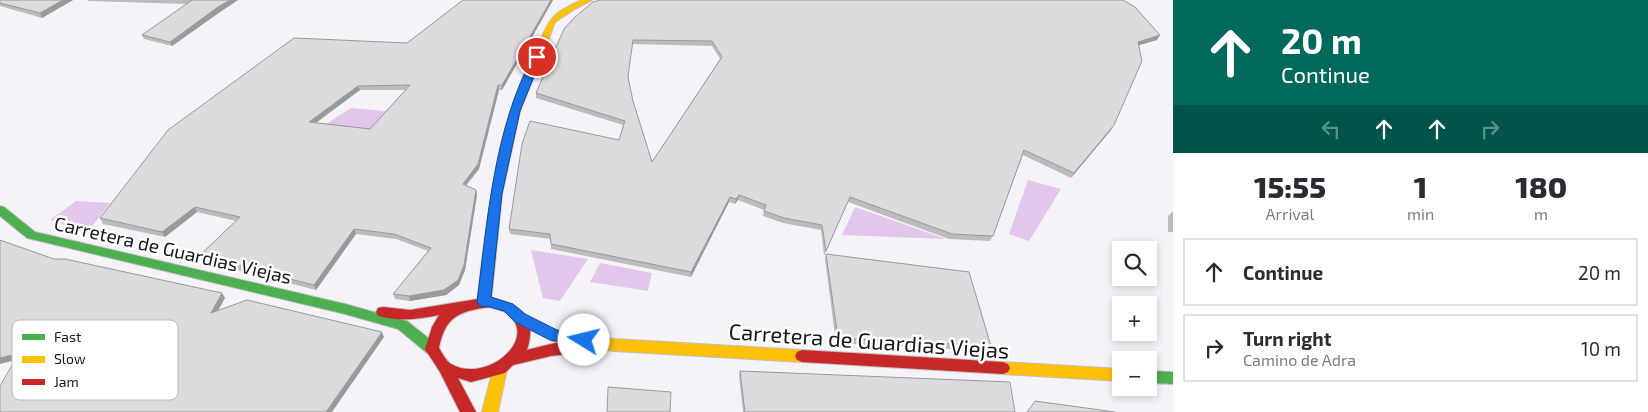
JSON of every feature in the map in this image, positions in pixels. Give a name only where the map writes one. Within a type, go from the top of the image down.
[{"type":"street","points":[[484,302],[496,194],[515,111],[552,22],[572,7],[588,0]]},
{"type":"street","name":"Carretera de Guardias Viejas","points":[[0,210],[31,235],[345,309],[402,325],[432,349]]},
{"type":"street","points":[[445,368],[471,376],[500,369],[520,348],[524,334],[520,318],[509,308],[490,302],[465,305],[442,319],[434,332],[432,349],[445,368],[468,412]]},
{"type":"street","name":"Carretera de Guardias Viejas","points":[[345,309],[410,315],[465,305]]},
{"type":"street","name":"Carretera de Guardias Viejas","points":[[520,318],[555,336],[614,345],[1112,374]]},
{"type":"street","name":"Carretera de Guardias Viejas","points":[[509,360],[552,350],[614,345]]},
{"type":"street","points":[[490,412],[500,369]]},
{"type":"street","points":[[1157,377],[1173,378]]},
{"type":"shaded area","points":[[351,108],[386,111],[368,131],[323,126]]},
{"type":"shaded area","points":[[1028,180],[1061,189],[1029,241],[1009,234]]},
{"type":"shaded area","points":[[76,201],[110,203],[87,233],[50,220]]},
{"type":"shaded area","points":[[855,207],[946,239],[842,235]]},
{"type":"shaded area","points":[[531,250],[588,259],[560,301],[543,298]]},
{"type":"shaded area","points":[[600,263],[652,273],[648,291],[590,282]]},
{"type":"building","points":[[0,0],[63,0],[40,13],[0,3]]},
{"type":"building","points":[[192,0],[230,0],[170,42],[142,35]]},
{"type":"building","points":[[463,0],[551,0],[502,85],[498,85],[478,164],[463,184],[476,190],[464,265],[458,280],[444,290],[409,296],[393,294],[431,248],[394,234],[354,229],[314,285],[199,256],[240,217],[195,207],[162,232],[100,218],[168,130],[294,38],[407,43]],"holes":[[[410,85],[370,129],[309,122],[358,86]]]},
{"type":"building","points":[[600,0],[1123,0],[1135,7],[1160,35],[1138,42],[1142,61],[1114,125],[1074,173],[1024,150],[993,236],[952,234],[850,197],[826,251],[822,225],[784,218],[764,211],[766,205],[739,195],[736,199],[730,197],[691,272],[551,244],[550,234],[509,229],[522,144],[530,121],[619,140],[625,121],[536,93],[564,29],[593,2]],"holes":[[[633,40],[712,41],[722,57],[652,162],[633,101],[628,77]]]},
{"type":"building","points":[[0,240],[54,259],[65,259],[222,293],[211,313],[247,300],[382,332],[326,412],[0,412],[0,386],[12,365],[12,400],[178,400],[178,320],[12,320],[12,355],[0,358]]},
{"type":"building","points":[[826,254],[969,272],[991,346],[838,338]]},
{"type":"building","points":[[740,371],[1010,382],[1015,412],[745,412]]},
{"type":"building","points":[[608,387],[671,392],[670,412],[607,412]]},
{"type":"building","points":[[1035,401],[1115,412],[1027,412]]},
{"type":"traffic: fast","points":[[484,302],[496,194],[515,111],[541,49]]},
{"type":"traffic: fast","points":[[0,210],[31,235],[345,309],[402,325],[432,349]]},
{"type":"traffic: fast","points":[[1157,377],[1173,378]]},
{"type":"traffic: slow","points":[[541,49],[552,21],[572,7],[588,0]]},
{"type":"traffic: slow","points":[[520,318],[555,336],[614,345],[802,356]]},
{"type":"traffic: slow","points":[[1003,368],[1112,374]]},
{"type":"traffic: slow","points":[[490,412],[500,369]]},
{"type":"traffic: jam","points":[[490,302],[509,308],[520,318],[524,334],[520,349],[500,369],[471,376],[445,368],[432,349],[438,327],[450,313],[458,309],[490,302]]},
{"type":"traffic: jam","points":[[383,312],[410,315],[459,306]]},
{"type":"traffic: jam","points":[[509,360],[551,350],[579,348]]},
{"type":"traffic: jam","points":[[802,356],[1003,368]]},
{"type":"traffic: jam","points":[[445,368],[468,412]]},
{"type":"route","points":[[537,57],[515,111],[496,194],[484,302],[509,308],[520,318],[555,336],[584,340]]}]
